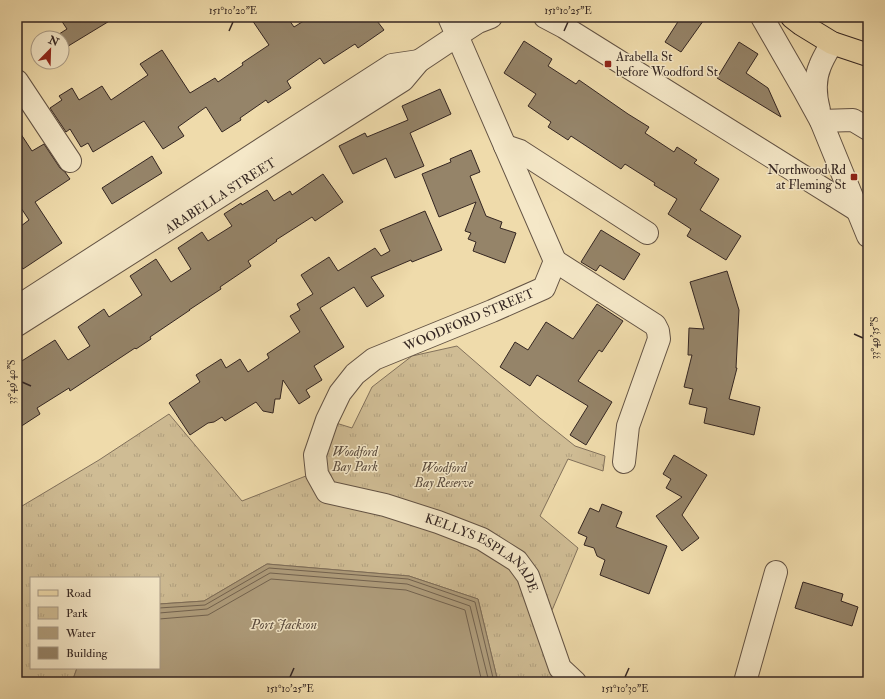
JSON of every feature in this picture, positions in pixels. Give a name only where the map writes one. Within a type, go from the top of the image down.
[{"type":"main road","points":[[792,17],[832,43],[868,55]]},
{"type":"street","name":"ARABELLA STREET","points":[[17,325],[403,80],[453,26],[478,22],[491,17]]},
{"type":"street","points":[[545,17],[564,27],[857,210]]},
{"type":"street","points":[[762,17],[821,120],[868,236]]},
{"type":"street","points":[[453,26],[555,261],[654,325],[658,331],[659,339],[628,426],[624,462]]},
{"type":"street","points":[[821,120],[815,87],[820,66],[832,43]]},
{"type":"street","name":"ARABELLA STREET","points":[[17,307],[392,66],[419,61]]},
{"type":"street","points":[[17,81],[70,161]]},
{"type":"street","points":[[821,120],[853,120],[868,130]]},
{"type":"street","points":[[505,146],[520,151],[647,233]]},
{"type":"street","name":"WOODFORD STREET","points":[[328,492],[317,474],[315,455],[340,393],[355,374],[374,359],[544,288],[555,261]]},
{"type":"street","name":"KELLYS ESPLANADE","points":[[328,492],[385,505],[438,522],[482,539],[517,561],[528,576],[560,668],[575,682]]},
{"type":"street","points":[[745,682],[776,572]]},
{"type":"green space","name":"Woodford Bay Reserve","points":[[457,346],[540,418],[575,446],[605,456],[603,471],[568,459],[540,516],[578,548],[553,608],[542,629],[573,682],[498,682],[478,599],[409,576],[267,564],[204,601],[160,604],[160,577],[30,577],[30,669],[77,669],[72,682],[17,682],[17,509],[99,460],[169,414],[242,501],[311,474],[325,453],[336,423],[352,428],[372,387],[412,356]]},
{"type":"water","name":"Port Jackson","points":[[267,564],[409,576],[478,599],[498,682],[72,682],[77,669],[160,669],[160,604],[204,601]]},
{"type":"building","points":[[59,17],[116,17],[70,45],[70,30],[65,30],[67,29]]},
{"type":"building","points":[[250,17],[287,17],[294,27],[310,17],[374,17],[384,30],[358,48],[355,44],[324,64],[320,58],[287,81],[291,88],[268,103],[266,100],[240,118],[241,120],[222,132],[206,107],[178,127],[184,136],[163,149],[144,121],[93,152],[88,143],[81,147],[70,129],[66,132],[50,108],[62,100],[59,96],[72,88],[79,100],[102,86],[111,100],[148,75],[140,64],[162,50],[190,93],[215,78],[218,82],[243,65],[242,63],[269,45]]},
{"type":"building","points":[[681,17],[706,17],[681,52],[665,42]]},
{"type":"building","points":[[524,41],[552,59],[548,66],[576,84],[579,80],[649,127],[645,133],[674,152],[677,147],[697,160],[694,163],[719,179],[700,210],[741,236],[726,260],[687,236],[691,229],[668,214],[677,199],[654,185],[655,183],[625,164],[621,169],[571,136],[568,140],[548,127],[551,122],[528,106],[536,94],[504,73]]},
{"type":"building","points":[[739,42],[758,54],[746,73],[768,88],[781,117],[717,78]]},
{"type":"building","points":[[440,89],[451,114],[410,133],[424,166],[395,178],[386,158],[353,174],[339,146],[365,133],[367,137],[408,120],[402,106]]},
{"type":"building","points":[[17,128],[32,151],[44,144],[60,168],[70,179],[35,202],[62,243],[23,269],[17,260],[17,229],[29,220],[17,202]]},
{"type":"building","points":[[471,150],[480,172],[470,176],[486,216],[502,222],[500,228],[516,233],[505,263],[473,251],[476,242],[468,239],[471,233],[465,231],[476,202],[439,217],[422,174],[451,162],[450,159]]},
{"type":"building","points":[[152,156],[162,173],[112,204],[102,188]]},
{"type":"building","points":[[323,174],[343,202],[315,221],[312,217],[276,240],[277,241],[248,261],[251,266],[220,287],[221,289],[150,337],[151,339],[136,349],[135,348],[70,391],[69,388],[37,408],[40,414],[17,429],[17,364],[55,340],[68,360],[90,346],[78,327],[104,309],[109,317],[142,295],[130,276],[156,259],[171,282],[191,269],[178,248],[202,232],[208,241],[232,226],[224,214],[241,203],[242,205],[267,190],[274,201],[290,191],[292,195]]},
{"type":"building","points":[[425,211],[442,250],[412,262],[411,260],[371,277],[384,296],[367,307],[354,287],[320,308],[344,347],[314,366],[322,380],[306,390],[310,397],[299,404],[283,380],[280,399],[275,399],[273,413],[263,411],[256,402],[225,421],[222,417],[214,422],[208,423],[190,435],[169,403],[200,382],[196,375],[221,359],[226,368],[240,359],[248,372],[269,358],[267,354],[300,332],[290,316],[300,310],[297,304],[313,294],[301,275],[329,257],[338,271],[375,248],[381,256],[390,251],[380,230]]},
{"type":"building","points":[[601,230],[640,254],[624,280],[600,265],[596,271],[581,262]]},
{"type":"building","points":[[727,271],[739,310],[737,368],[729,399],[760,407],[754,435],[704,423],[707,408],[689,404],[693,389],[684,387],[692,355],[688,355],[689,328],[704,329],[690,282]]},
{"type":"building","points":[[597,304],[623,321],[602,352],[599,350],[578,381],[612,402],[586,445],[570,435],[588,406],[537,375],[530,386],[500,367],[515,342],[528,350],[546,322],[573,339]]},
{"type":"building","points":[[674,455],[707,475],[682,515],[699,538],[682,551],[656,516],[682,497],[666,488],[671,479],[663,474]]},
{"type":"building","points":[[602,504],[622,512],[616,527],[667,546],[649,594],[600,575],[605,560],[597,556],[594,548],[584,545],[587,537],[578,533],[590,508],[599,512]]},
{"type":"building","points":[[803,582],[843,594],[841,601],[858,607],[852,626],[795,608]]},
{"type":"place","name":"Arabella St before Woodford St","points":[[608,64]]},
{"type":"place","name":"Northwood Rd at Fleming St","points":[[854,177]]},
{"type":"park label","name":"Woodford Bay Park","points":[[355,460]]}]
